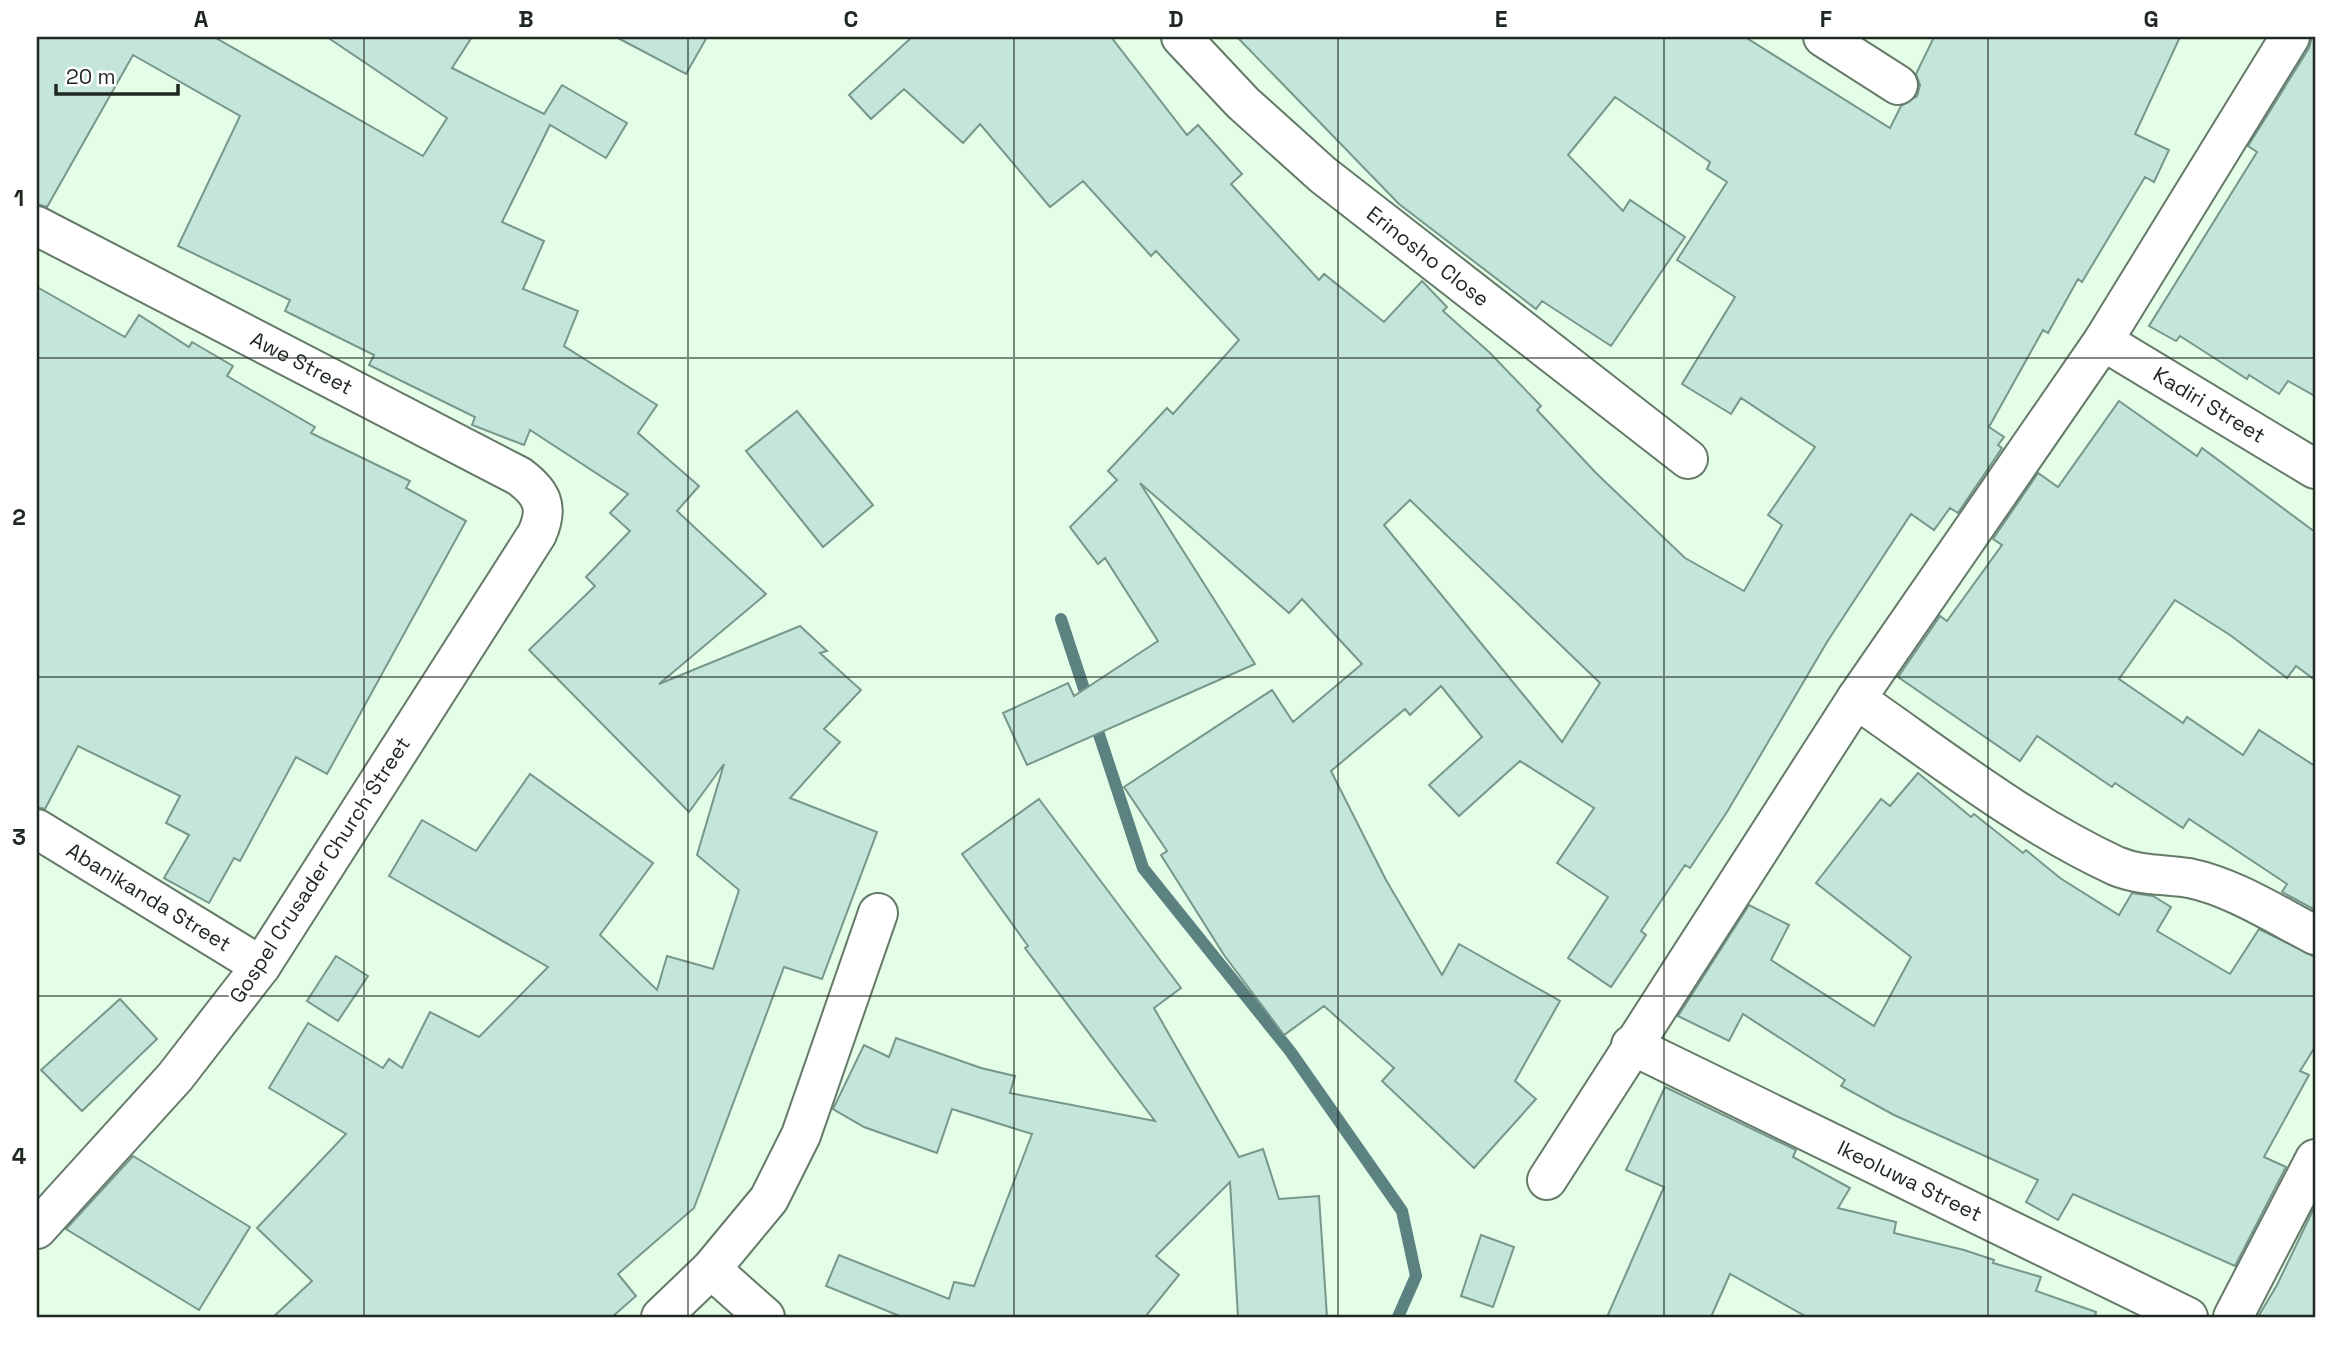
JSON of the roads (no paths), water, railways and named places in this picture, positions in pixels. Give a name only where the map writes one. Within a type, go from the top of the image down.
[{"type":"street","name":"Erinosho Close","points":[[1181,37],[1243,103],[1322,175],[1688,459]]},
{"type":"street","points":[[1823,37],[1898,85]]},
{"type":"street","points":[[1547,1180],[1631,1045],[1856,699],[2103,341],[2290,37]]},
{"type":"street","name":"Awe Street","points":[[37,226],[519,476],[536,488],[544,505],[544,519]]},
{"type":"street","name":"Kadiri Street","points":[[2103,341],[2315,469]]},
{"type":"street","name":"Gospel Crusader Church Street","points":[[37,1229],[175,1076],[261,966],[537,534],[544,519]]},
{"type":"street","points":[[1856,699],[2059,838],[2120,867],[2159,877],[2189,878],[2239,896],[2315,935]]},
{"type":"street","name":"Abanikanda Street","points":[[37,829],[261,966]]},
{"type":"street","points":[[661,1317],[711,1269],[769,1199],[801,1135],[878,913]]},
{"type":"street","name":"Ikeoluwa Street","points":[[1631,1045],[2188,1317]]},
{"type":"street","points":[[2233,1317],[2315,1159]]},
{"type":"street","points":[[711,1269],[765,1317]]},
{"type":"waterway","points":[[1061,619],[1143,868],[1290,1051],[1402,1211],[1416,1276],[1398,1317]]}]
